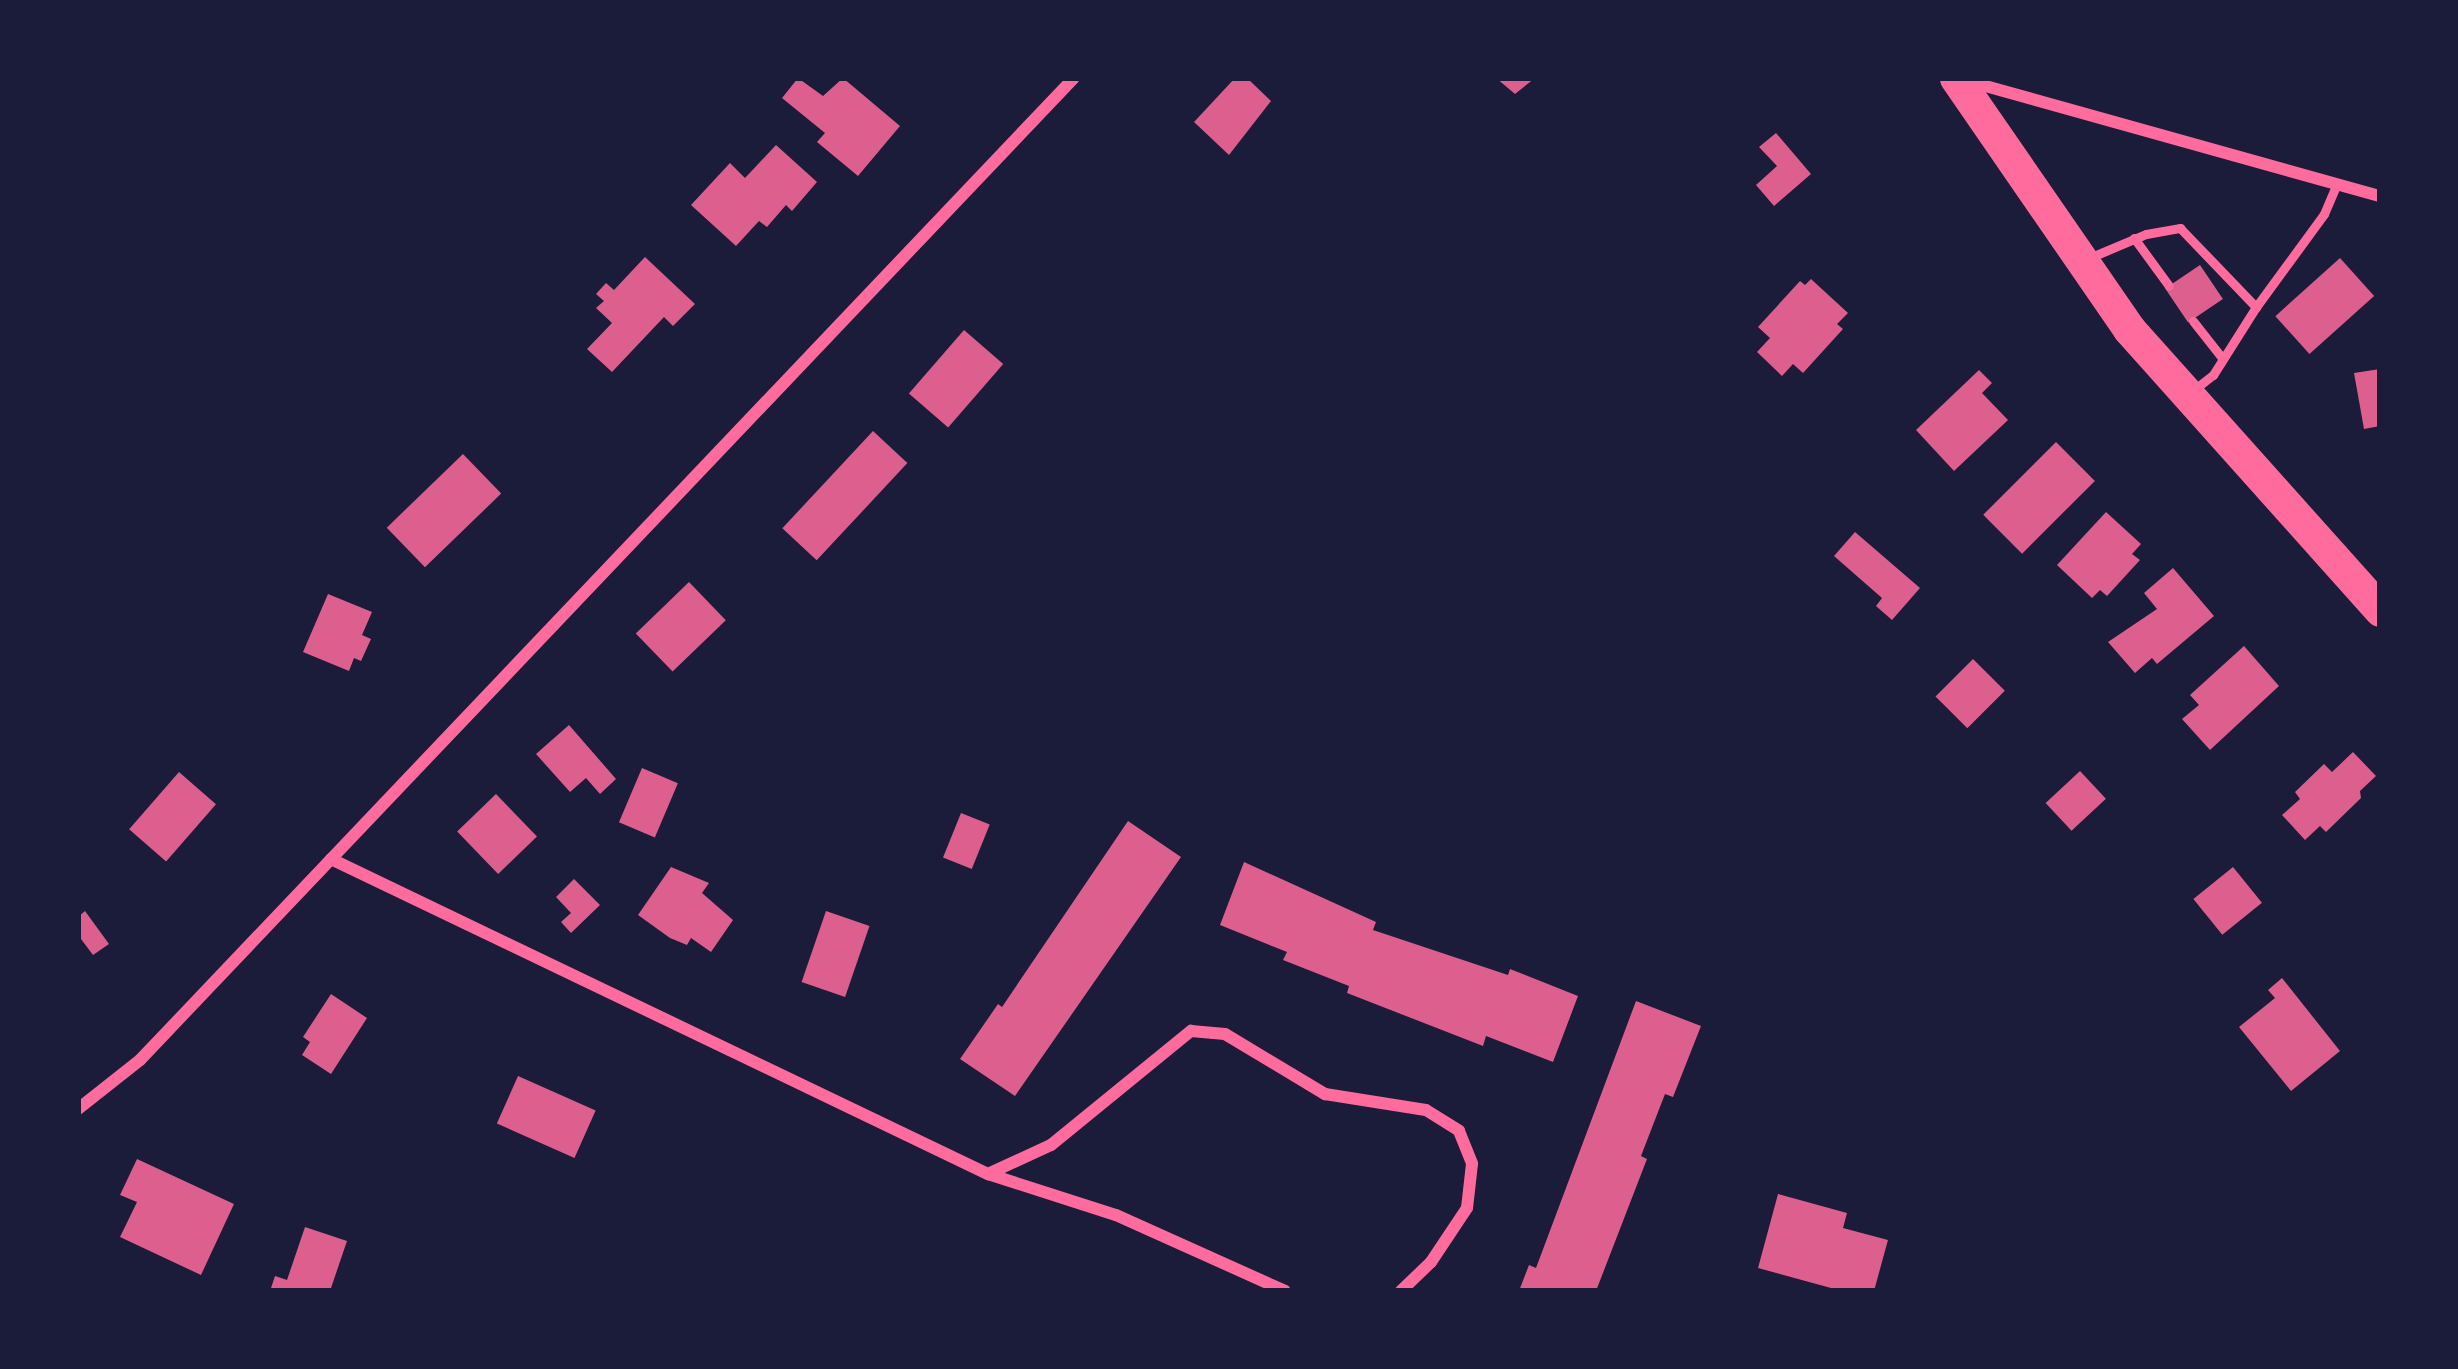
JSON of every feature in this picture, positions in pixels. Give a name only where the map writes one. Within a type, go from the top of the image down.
[{"type":"highway","points":[[1956,78],[2129,329],[2380,610]]},
{"type":"street","points":[[78,1109],[140,1060],[1074,78]]},
{"type":"street","points":[[1956,78],[2380,196]]},
{"type":"street","points":[[331,859],[988,1174],[1116,1215],[1285,1291]]},
{"type":"street","points":[[988,1174],[1051,1144],[1191,1031],[1225,1034],[1325,1094],[1426,1110],[1459,1131],[1472,1164],[1467,1208],[1431,1262],[1401,1291]]},
{"type":"lane","points":[[2188,395],[2223,358],[2324,214],[2337,184]]},
{"type":"lane","points":[[2083,262],[2134,238],[2180,228],[2256,307]]},
{"type":"lane","points":[[2134,238],[2169,286]]},
{"type":"lane","points":[[2193,320],[2223,358]]},
{"type":"building","points":[[798,78],[823,96],[843,78],[900,126],[858,176],[817,142],[825,133],[782,98]]},
{"type":"building","points":[[1235,78],[1247,78],[1271,101],[1229,155],[1194,122]]},
{"type":"building","points":[[1496,78],[1535,78],[1515,94]]},
{"type":"building","points":[[1776,133],[1811,174],[1774,206],[1756,185],[1777,166],[1759,147]]},
{"type":"building","points":[[776,145],[817,182],[792,211],[786,205],[767,227],[759,221],[736,246],[691,205],[730,163],[745,178]]},
{"type":"building","points":[[645,257],[695,304],[673,326],[664,317],[612,372],[587,349],[612,323],[596,308],[604,301],[596,294],[606,283],[614,290]]},
{"type":"building","points":[[2340,258],[2374,296],[2309,354],[2275,316]]},
{"type":"building","points":[[2200,265],[2223,299],[2188,322],[2165,288]]},
{"type":"building","points":[[1811,279],[1848,313],[1837,324],[1843,329],[1803,373],[1793,364],[1782,376],[1757,352],[1770,338],[1758,327],[1800,281],[1805,285]]},
{"type":"building","points":[[964,330],[1003,364],[948,428],[909,393]]},
{"type":"building","points":[[2380,369],[2380,426],[2364,429],[2354,373]]},
{"type":"building","points":[[1979,370],[1992,383],[1982,393],[2008,420],[1954,471],[1916,430]]},
{"type":"building","points":[[873,431],[907,463],[817,560],[782,528]]},
{"type":"building","points":[[2056,442],[2095,481],[2022,554],[1983,515]]},
{"type":"building","points":[[463,454],[501,494],[425,567],[387,528]]},
{"type":"building","points":[[2106,512],[2141,544],[2132,554],[2140,560],[2107,596],[2100,590],[2092,598],[2057,565]]},
{"type":"building","points":[[1855,532],[1920,588],[1892,620],[1876,606],[1882,598],[1834,556]]},
{"type":"building","points":[[2173,568],[2214,616],[2157,664],[2152,658],[2135,673],[2108,642],[2157,609],[2144,593]]},
{"type":"building","points":[[689,582],[726,620],[673,672],[636,633]]},
{"type":"building","points":[[328,594],[372,612],[362,635],[371,639],[361,661],[354,658],[349,671],[303,652]]},
{"type":"building","points":[[2244,646],[2279,686],[2210,750],[2182,719],[2199,705],[2190,695]]},
{"type":"building","points":[[1973,659],[2005,691],[1967,728],[1936,696]]},
{"type":"building","points":[[569,725],[616,779],[600,794],[586,778],[570,792],[536,754]]},
{"type":"building","points":[[2353,752],[2376,776],[2326,832],[2320,826],[2305,840],[2282,815],[2300,799],[2295,792],[2324,764],[2332,772]]},
{"type":"building","points":[[642,768],[678,783],[655,838],[619,822]]},
{"type":"building","points":[[2080,771],[2106,799],[2072,831],[2046,803]]},
{"type":"building","points":[[179,772],[216,804],[166,862],[129,829]]},
{"type":"building","points":[[496,794],[537,836],[498,874],[457,832]]},
{"type":"building","points":[[961,813],[990,825],[972,869],[943,858]]},
{"type":"building","points":[[1128,821],[1181,857],[1015,1096],[960,1059],[998,1004],[1002,1007]]},
{"type":"building","points":[[1244,862],[1376,922],[1373,930],[1508,975],[1510,969],[1578,996],[1553,1062],[1486,1036],[1483,1046],[1347,993],[1349,986],[1283,960],[1287,952],[1220,925]]},
{"type":"building","points":[[671,867],[709,883],[702,893],[733,920],[711,952],[691,938],[687,945],[670,938],[638,915]]},
{"type":"building","points":[[2233,867],[2262,903],[2222,935],[2193,899]]},
{"type":"building","points":[[574,879],[600,905],[571,933],[561,922],[571,913],[556,897]]},
{"type":"building","points":[[85,911],[109,944],[93,955],[78,935],[78,917]]},
{"type":"building","points":[[826,911],[869,926],[845,997],[802,982]]},
{"type":"building","points":[[2282,978],[2340,1051],[2291,1091],[2239,1027],[2275,998],[2268,990]]},
{"type":"building","points":[[331,994],[367,1018],[331,1074],[302,1055],[310,1042],[303,1037]]},
{"type":"building","points":[[1636,1001],[1701,1026],[1673,1097],[1665,1094],[1641,1156],[1647,1159],[1596,1291],[1519,1291],[1529,1265],[1536,1268]]},
{"type":"building","points":[[518,1076],[596,1111],[575,1158],[497,1124]]},
{"type":"building","points":[[137,1159],[234,1204],[201,1275],[120,1237],[137,1202],[120,1195]]},
{"type":"building","points":[[1778,1194],[1847,1213],[1843,1228],[1888,1240],[1874,1291],[1842,1291],[1758,1268]]},
{"type":"building","points":[[305,1227],[347,1241],[330,1291],[270,1291],[275,1276],[287,1280]]}]
